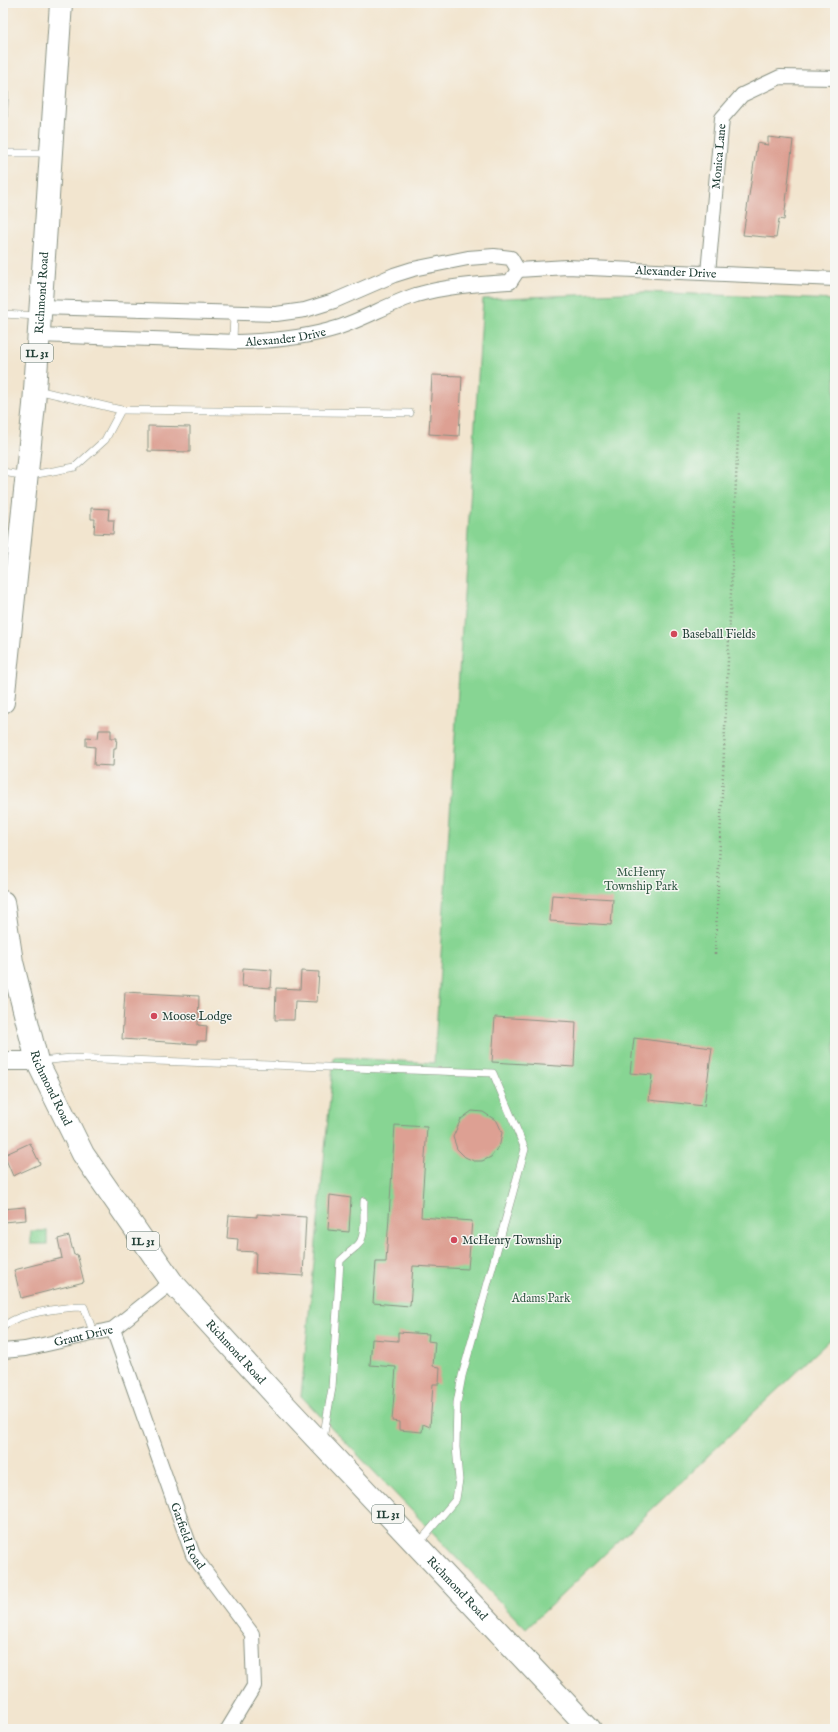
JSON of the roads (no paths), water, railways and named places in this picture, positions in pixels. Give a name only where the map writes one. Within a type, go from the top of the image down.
[{"type":"main road","name":"Richmond Road","points":[[3,702],[35,389],[61,3]]},
{"type":"main road","name":"Richmond Road","points":[[3,902],[12,962],[36,1061],[83,1154],[172,1282],[322,1445],[590,1729]]},
{"type":"street","name":"Monica Lane","points":[[708,273],[722,118],[742,95],[780,77],[835,78]]},
{"type":"street","name":"Alexander Drive","points":[[39,319],[234,313],[276,314],[304,310],[334,301],[406,271],[468,258],[494,256],[511,258],[518,270]]},
{"type":"street","name":"Alexander Drive","points":[[518,270],[567,267],[835,279]]},
{"type":"street","name":"Alexander Drive","points":[[39,319],[233,341],[270,341],[313,334],[338,327],[418,295],[456,287],[510,282],[518,270]]},
{"type":"street","points":[[3,1061],[36,1061]]},
{"type":"street","name":"Grant Drive","points":[[3,1351],[26,1349],[114,1329],[172,1282]]},
{"type":"street","name":"Garfield Road","points":[[114,1329],[193,1555],[252,1634],[254,1686],[228,1729]]},
{"type":"lane","points":[[3,131],[5,87]]},
{"type":"lane","points":[[3,153],[51,153]]},
{"type":"lane","points":[[233,341],[234,313]]},
{"type":"lane","points":[[3,314],[39,319]]},
{"type":"lane","points":[[35,389],[121,410],[410,413]]},
{"type":"lane","points":[[3,472],[26,476],[75,466],[105,440],[121,410]]},
{"type":"lane","points":[[36,1061],[71,1058],[492,1073],[525,1149],[462,1376],[457,1403],[456,1446],[459,1480],[456,1498],[417,1545]]},
{"type":"lane","points":[[322,1445],[332,1388],[340,1261],[349,1251],[358,1246],[362,1235],[364,1201]]},
{"type":"lane","points":[[3,1328],[16,1318],[71,1307],[84,1307],[94,1334]]},
{"type":"place","name":"Baseball Fields","points":[[674,634]]},
{"type":"place","name":"Moose Lodge","points":[[154,1016]]},
{"type":"place","name":"McHenry Township","points":[[454,1240]]},
{"type":"park label","name":"McHenry Township Park","points":[[641,879]]},
{"type":"park label","name":"Adams Park","points":[[541,1298]]}]
